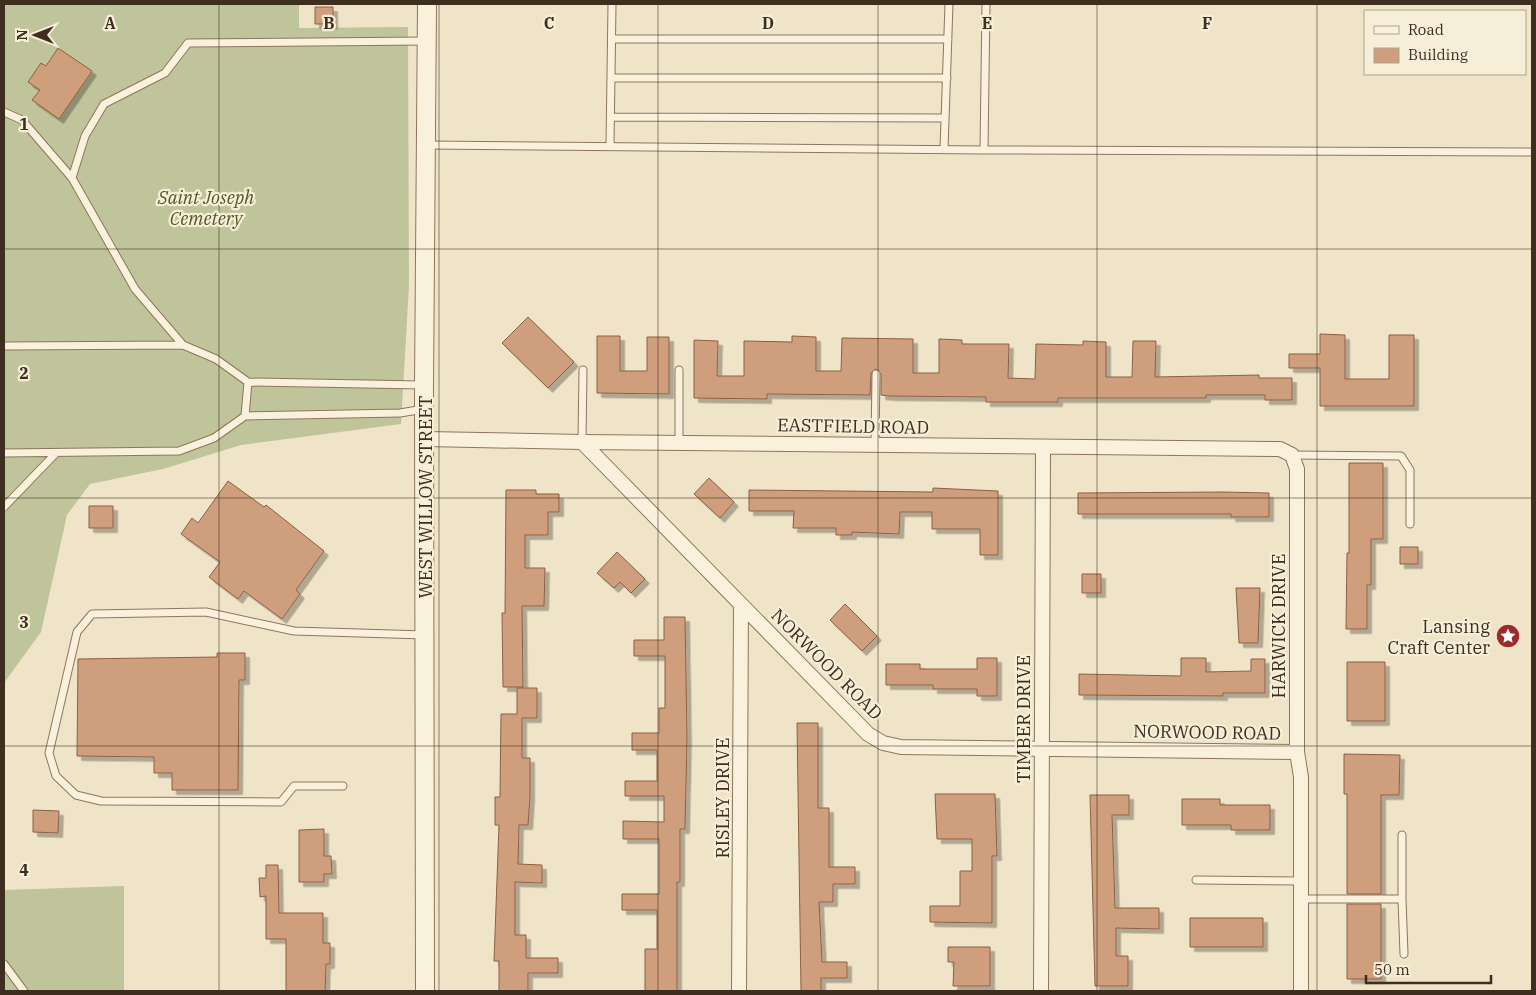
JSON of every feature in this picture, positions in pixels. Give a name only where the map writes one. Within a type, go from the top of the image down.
[{"type":"street","name":"WEST WILLOW STREET","points":[[425,991],[424,385],[427,4]]},
{"type":"street","name":"EASTFIELD ROAD","points":[[425,439],[1286,452]]},
{"type":"street","name":"NORWOOD ROAD","points":[[582,442],[868,734],[883,743],[901,747],[1297,752]]},
{"type":"street","name":"TIMBER DRIVE","points":[[1041,991],[1042,447]]},
{"type":"street","name":"HARWICK DRIVE","points":[[1286,452],[1297,469],[1297,752],[1301,777],[1301,991]]},
{"type":"street","name":"RISLEY DRIVE","points":[[739,991],[741,605]]},
{"type":"lane","points":[[610,146],[612,4]]},
{"type":"lane","points":[[944,149],[949,4]]},
{"type":"lane","points":[[984,150],[986,4]]},
{"type":"lane","points":[[612,39],[948,39]]},
{"type":"lane","points":[[72,178],[85,136],[104,104],[165,73],[188,43],[427,41]]},
{"type":"lane","points":[[611,78],[947,78]]},
{"type":"lane","points":[[4,112],[22,120],[72,178],[135,289],[183,345]]},
{"type":"lane","points":[[611,117],[945,118]]},
{"type":"lane","points":[[427,145],[1532,152]]},
{"type":"lane","points":[[4,346],[183,345],[216,359],[248,382],[424,385]]},
{"type":"lane","points":[[582,442],[583,370]]},
{"type":"lane","points":[[679,370],[679,443]]},
{"type":"lane","points":[[874,445],[876,374]]},
{"type":"lane","points":[[245,416],[248,382]]},
{"type":"lane","points":[[4,453],[179,451],[214,438],[245,416],[400,413],[425,409]]},
{"type":"lane","points":[[1286,452],[1401,456],[1410,470],[1410,524]]},
{"type":"lane","points":[[4,508],[56,453]]},
{"type":"lane","points":[[343,786],[294,786],[281,802],[101,801],[76,795],[56,776],[49,752],[77,632],[92,614],[206,612],[294,631],[425,636]]},
{"type":"lane","points":[[1402,834],[1404,954]]},
{"type":"lane","points":[[1196,880],[1301,881]]},
{"type":"lane","points":[[1301,899],[1402,899]]},
{"type":"lane","points":[[4,964],[24,991]]},
{"type":"green space","name":"Saint Joseph Cemetery","points":[[4,4],[299,4],[299,28],[408,27],[409,286],[401,424],[241,445],[163,469],[90,484],[67,515],[41,632],[4,683]]},
{"type":"green space","points":[[124,886],[124,991],[4,991],[4,890]]},
{"type":"building","points":[[315,7],[333,7],[333,24],[315,24]]},
{"type":"building","points":[[58,48],[92,71],[59,119],[32,100],[40,90],[28,82],[41,63],[46,66]]},
{"type":"building","points":[[528,317],[574,362],[548,388],[502,343]]},
{"type":"building","points":[[1320,334],[1345,335],[1345,379],[1389,379],[1389,335],[1414,335],[1414,406],[1320,406],[1320,368],[1289,368],[1289,354],[1320,354]]},
{"type":"building","points":[[597,336],[620,336],[620,371],[647,371],[647,337],[669,337],[669,394],[597,393]]},
{"type":"building","points":[[792,336],[816,337],[816,371],[841,371],[842,338],[913,339],[913,373],[939,373],[939,339],[962,340],[962,344],[1009,344],[1008,378],[1035,379],[1036,344],[1083,345],[1083,341],[1106,342],[1106,377],[1132,377],[1133,341],[1156,341],[1155,377],[1259,375],[1259,378],[1292,378],[1292,400],[1265,400],[1265,395],[1206,395],[1206,398],[1058,398],[1058,402],[986,402],[986,397],[889,396],[881,395],[881,374],[876,369],[871,373],[870,395],[767,394],[767,399],[694,398],[694,340],[718,341],[717,376],[744,376],[744,341],[792,342]]},
{"type":"building","points":[[1349,463],[1383,463],[1383,539],[1371,539],[1371,585],[1367,585],[1367,629],[1346,629],[1347,553],[1349,553]]},
{"type":"building","points":[[709,478],[734,502],[720,518],[694,494]]},
{"type":"building","points":[[228,481],[264,507],[266,505],[324,551],[296,590],[300,594],[282,619],[244,591],[238,599],[209,577],[220,562],[181,534],[192,518],[198,523]]},
{"type":"building","points":[[933,488],[998,491],[998,555],[980,555],[980,529],[932,529],[932,512],[900,512],[899,534],[852,532],[852,535],[836,535],[836,528],[793,528],[794,511],[749,511],[749,490],[933,492]]},
{"type":"building","points":[[506,490],[536,490],[536,494],[559,494],[559,512],[548,512],[548,535],[525,535],[525,568],[545,568],[544,606],[522,606],[523,687],[503,687],[502,613],[505,613]]},
{"type":"building","points":[[1078,493],[1269,493],[1269,517],[1231,517],[1231,514],[1078,514]]},
{"type":"building","points":[[89,506],[113,506],[113,528],[89,528]]},
{"type":"building","points":[[1400,547],[1418,547],[1418,564],[1400,564]]},
{"type":"building","points":[[617,552],[645,579],[631,593],[620,582],[614,588],[597,573]]},
{"type":"building","points":[[1082,574],[1101,574],[1101,593],[1082,593]]},
{"type":"building","points":[[1236,588],[1260,588],[1258,643],[1239,643]]},
{"type":"building","points":[[845,604],[877,636],[862,651],[830,620]]},
{"type":"building","points":[[664,617],[685,617],[687,738],[685,829],[680,829],[680,882],[677,882],[677,991],[645,991],[645,949],[657,949],[657,910],[622,910],[622,894],[659,894],[659,839],[623,839],[623,821],[664,822],[664,796],[625,796],[625,781],[657,781],[657,750],[632,750],[632,733],[659,733],[659,708],[665,708],[665,656],[634,656],[634,640],[664,640]]},
{"type":"building","points":[[217,653],[245,653],[245,680],[239,680],[238,790],[172,790],[172,773],[154,773],[154,757],[77,756],[78,659],[217,657]]},
{"type":"building","points":[[977,658],[997,658],[997,696],[977,696],[977,689],[933,689],[933,685],[886,685],[886,664],[920,664],[920,669],[977,669]]},
{"type":"building","points":[[1181,658],[1206,658],[1206,672],[1251,671],[1251,659],[1265,659],[1265,693],[1223,693],[1223,696],[1079,695],[1079,674],[1181,676]]},
{"type":"building","points":[[1347,662],[1385,662],[1385,721],[1347,721]]},
{"type":"building","points":[[517,688],[537,688],[537,718],[522,718],[522,758],[530,758],[530,797],[528,825],[519,825],[518,864],[542,865],[542,883],[515,882],[515,935],[526,935],[526,958],[558,958],[558,973],[528,973],[528,991],[499,991],[499,961],[494,961],[499,825],[495,825],[495,797],[500,797],[501,714],[517,714]]},
{"type":"building","points":[[797,723],[818,723],[818,808],[829,808],[829,867],[855,867],[855,884],[833,884],[833,902],[819,902],[822,962],[847,962],[847,978],[821,978],[821,991],[801,991]]},
{"type":"building","points":[[1344,754],[1400,755],[1399,795],[1381,795],[1381,894],[1347,894],[1347,794],[1344,794]]},
{"type":"building","points":[[935,794],[995,794],[997,856],[992,856],[992,923],[930,922],[930,906],[960,906],[960,871],[972,871],[972,839],[937,839]]},
{"type":"building","points":[[1090,795],[1129,795],[1129,815],[1112,815],[1115,908],[1159,908],[1159,929],[1116,928],[1116,956],[1128,956],[1128,986],[1095,986]]},
{"type":"building","points":[[1182,799],[1220,799],[1220,805],[1270,805],[1270,830],[1231,830],[1231,825],[1182,825]]},
{"type":"building","points":[[33,810],[59,811],[58,833],[33,832]]},
{"type":"building","points":[[324,829],[324,856],[331,856],[332,874],[324,874],[324,882],[299,882],[299,830]]},
{"type":"building","points":[[266,865],[278,865],[279,913],[323,913],[323,943],[330,943],[330,964],[326,964],[325,991],[286,991],[286,939],[266,939],[266,896],[260,897],[259,878],[266,878]]},
{"type":"building","points":[[1347,904],[1381,904],[1381,979],[1347,979]]},
{"type":"building","points":[[1190,918],[1263,918],[1263,947],[1190,947]]},
{"type":"building","points":[[948,947],[990,947],[990,986],[953,986],[954,962],[948,962]]},
{"type":"place","name":"Lansing Craft Center","points":[[1508,636]]}]
